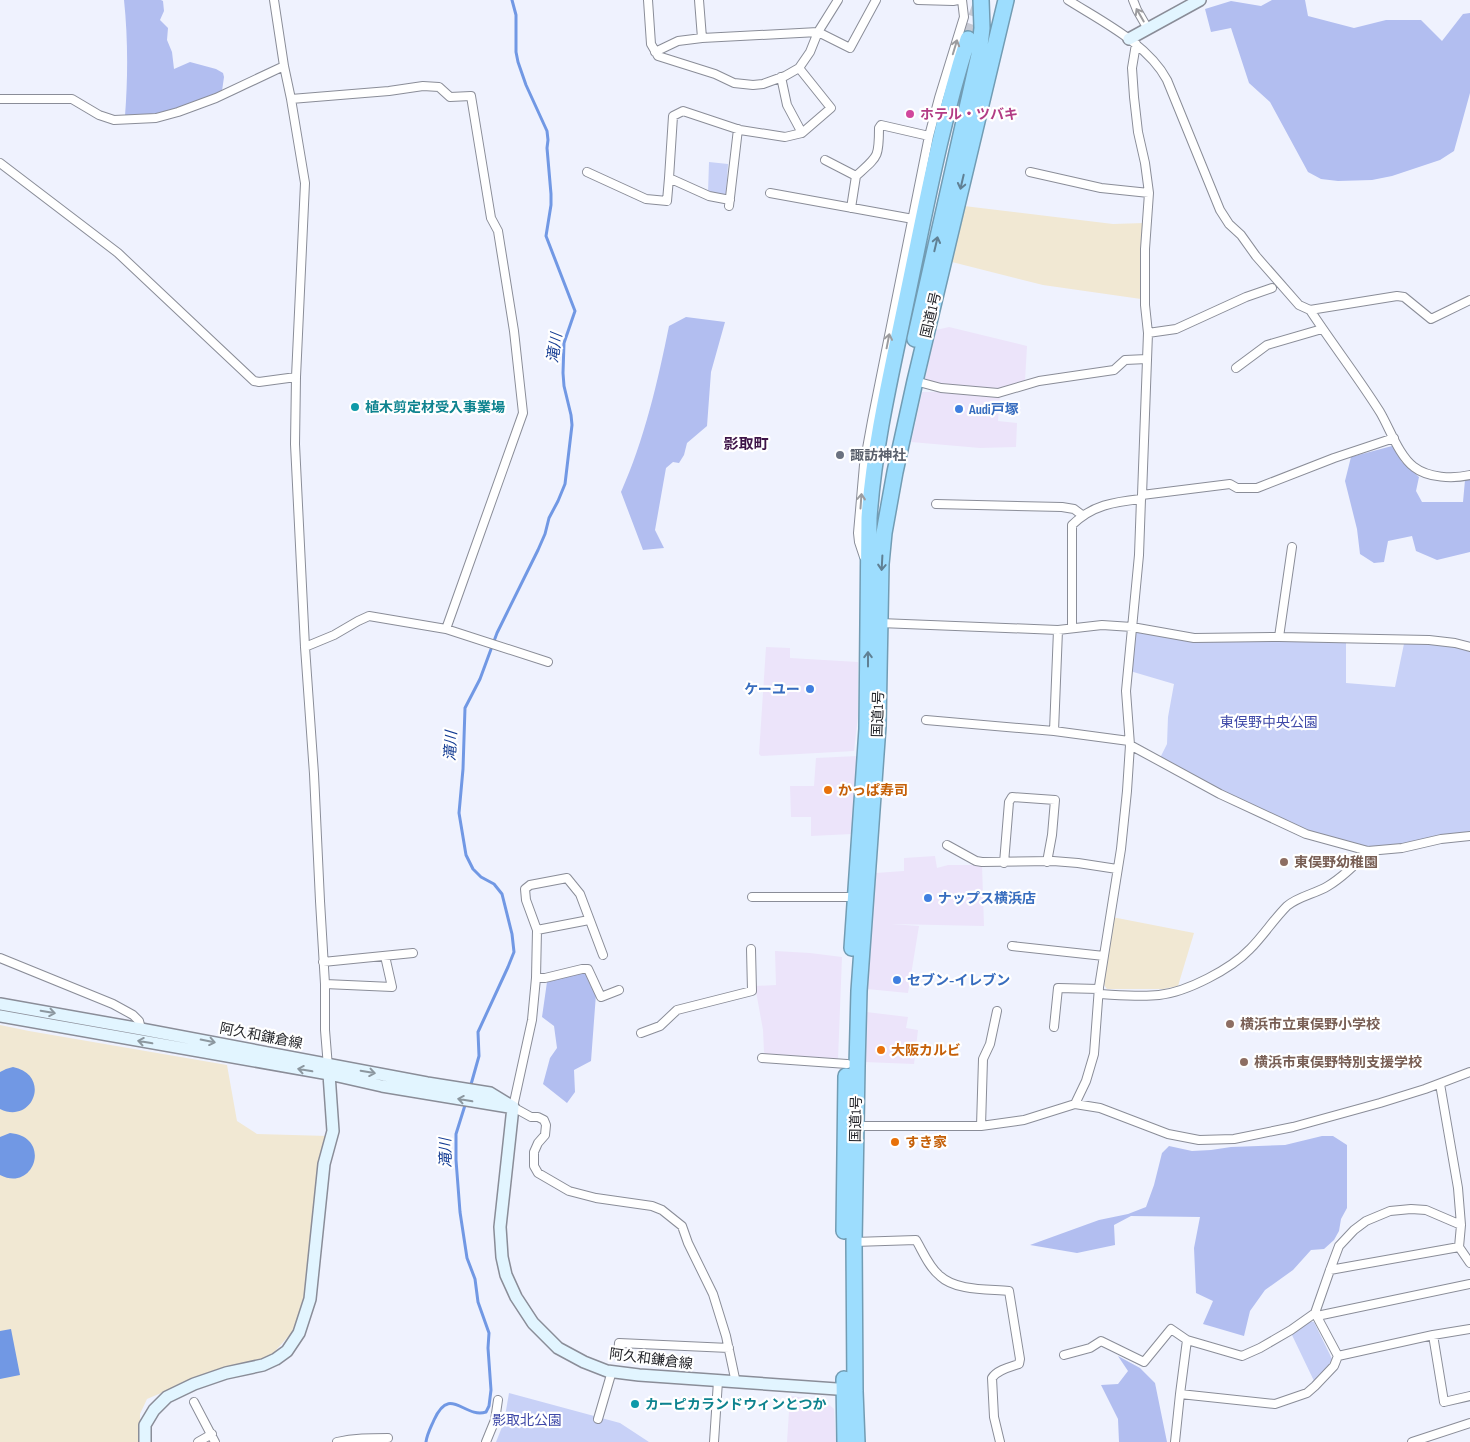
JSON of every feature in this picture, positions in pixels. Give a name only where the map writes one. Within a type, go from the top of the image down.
[{"type":"highway","points":[[869,566],[879,498],[979,55],[982,28],[981,0]]},
{"type":"highway","points":[[973,134],[991,35],[991,0]]},
{"type":"highway","name":"国道1号","points":[[857,1442],[850,1390],[850,1126],[877,752],[881,564],[888,504],[915,381],[1006,0]]},
{"type":"highway","name":"国道1号","points":[[845,1442],[850,1390],[854,1242],[847,1064],[849,991],[867,729],[868,518],[878,445],[954,67],[968,39]]},
{"type":"main road","points":[[1133,42],[1148,29],[1200,0]]},
{"type":"main road","name":"阿久和鎌倉線","points":[[0,1004],[141,1029],[328,1069],[382,1086],[513,1107],[500,1228],[502,1257],[506,1275],[525,1312],[538,1329],[558,1348],[584,1362],[607,1371],[736,1383],[850,1390]]},
{"type":"main road","name":"阿久和鎌倉線","points":[[0,1016],[136,1041],[328,1069]]},
{"type":"main road","points":[[145,1442],[145,1425],[154,1410],[167,1397],[194,1384],[226,1373],[263,1365],[276,1359],[287,1351],[299,1333],[310,1300],[324,1164],[333,1132],[328,1069]]},
{"type":"street","points":[[274,0],[305,183],[296,377],[296,444],[328,1069]]},
{"type":"street","points":[[648,0],[651,44],[658,56],[714,74],[734,84],[753,85],[763,84],[799,68],[810,52],[818,32],[838,0]]},
{"type":"street","points":[[699,0],[702,38]]},
{"type":"street","points":[[656,52],[678,42],[702,38],[818,32],[850,48],[876,0]]},
{"type":"street","points":[[869,566],[863,555],[858,533],[864,465],[929,136],[939,98],[954,67],[964,17],[960,0],[918,0]]},
{"type":"street","points":[[1068,0],[1133,42],[1157,64],[1167,80],[1220,210],[1229,224],[1299,305],[1310,310],[1378,410],[1405,458],[1414,468],[1426,474],[1451,478],[1470,475]]},
{"type":"street","points":[[1133,0],[1148,29]]},
{"type":"street","points":[[1075,1104],[1092,1065],[1094,1054],[1099,992],[1121,850],[1127,791],[1129,743],[1126,691],[1139,554],[1148,333],[1145,306],[1145,258],[1149,193],[1146,164],[1138,132],[1134,96],[1133,42]]},
{"type":"street","points":[[0,99],[72,99],[99,115],[114,120],[156,118],[216,98],[284,66]]},
{"type":"street","points":[[587,172],[646,199],[667,200],[674,116],[683,111],[738,130],[784,137],[802,133],[831,108],[799,68]]},
{"type":"street","points":[[781,77],[787,105],[802,133]]},
{"type":"street","points":[[291,99],[389,91],[423,86],[440,87],[450,97],[471,96],[490,218],[498,231],[514,331],[523,413],[446,629]]},
{"type":"street","points":[[851,208],[856,176],[874,159],[879,151],[879,128],[881,125],[929,136]]},
{"type":"street","points":[[669,178],[729,203],[738,130]]},
{"type":"street","points":[[825,160],[856,176]]},
{"type":"street","points":[[0,163],[118,253],[254,381],[260,382],[296,377]]},
{"type":"street","points":[[1030,172],[1101,188],[1149,193]]},
{"type":"street","points":[[770,193],[913,219]]},
{"type":"street","points":[[1148,333],[1176,329],[1238,300],[1272,288]]},
{"type":"street","points":[[1310,310],[1397,296],[1404,298],[1431,319],[1470,300]]},
{"type":"street","points":[[1236,368],[1267,344],[1322,329]]},
{"type":"street","points":[[915,381],[941,388],[998,393],[1039,381],[1114,370],[1125,360],[1147,359]]},
{"type":"street","points":[[1072,628],[1072,525],[1082,515],[1095,508],[1141,497],[1230,484],[1237,488],[1256,488],[1334,458],[1394,438]]},
{"type":"street","points":[[936,504],[1062,507],[1074,509],[1082,515]]},
{"type":"street","points":[[1279,637],[1292,547]]},
{"type":"street","points":[[305,646],[334,635],[369,616],[446,629],[548,662]]},
{"type":"street","points":[[880,623],[1058,630],[1102,625],[1132,626],[1194,638],[1279,637],[1429,640],[1470,647]]},
{"type":"street","points":[[1054,731],[1058,630]]},
{"type":"street","points":[[926,720],[1054,731],[1129,743],[1220,794],[1306,834],[1368,851],[1402,848],[1441,839],[1470,836]]},
{"type":"street","points":[[1004,863],[1009,802],[1012,797],[1055,800],[1052,835],[1047,862]]},
{"type":"street","points":[[947,845],[976,861],[989,863],[1078,863],[1117,869]]},
{"type":"street","points":[[1054,1027],[1058,988],[1158,995],[1183,990],[1220,972],[1250,950],[1287,906],[1296,900],[1327,887],[1342,876],[1368,851]]},
{"type":"street","points":[[604,955],[580,894],[567,878],[530,885],[525,889],[526,900],[536,930],[538,952],[532,1020],[513,1107],[544,1120],[546,1125],[545,1135],[538,1143],[534,1152],[534,1166],[538,1174],[569,1191],[596,1198],[652,1206],[662,1210],[682,1226],[688,1243],[713,1294],[729,1348],[736,1383]]},
{"type":"street","points":[[752,897],[855,897]]},
{"type":"street","points":[[536,930],[589,920]]},
{"type":"street","points":[[1012,946],[1104,956]]},
{"type":"street","points":[[641,1033],[660,1026],[678,1010],[752,991],[751,948]]},
{"type":"street","points":[[323,962],[413,953]]},
{"type":"street","points":[[325,984],[392,986],[386,956]]},
{"type":"street","points":[[0,958],[133,1014],[139,1022],[141,1029]]},
{"type":"street","points":[[536,978],[546,978],[588,969],[601,997],[618,990]]},
{"type":"street","points":[[981,1126],[983,1059],[990,1044],[997,1011]]},
{"type":"street","points":[[762,1058],[847,1064]]},
{"type":"street","points":[[850,1126],[981,1126],[1024,1120],[1075,1104],[1100,1108],[1168,1134],[1199,1140],[1234,1138],[1293,1127],[1380,1103],[1440,1084],[1470,1072]]},
{"type":"street","points":[[1440,1084],[1458,1188],[1461,1225],[1459,1247],[1470,1263]]},
{"type":"street","points":[[1180,1394],[1276,1404],[1306,1393],[1334,1366],[1338,1356],[1316,1314],[1339,1246],[1354,1230],[1366,1221],[1390,1211],[1426,1210],[1461,1225]]},
{"type":"street","points":[[854,1242],[916,1240],[930,1265],[941,1277],[966,1288],[1009,1292],[1020,1359],[1019,1364],[997,1372],[992,1378],[994,1417],[1000,1442]]},
{"type":"street","points":[[1330,1270],[1459,1247]]},
{"type":"street","points":[[1064,1355],[1090,1348],[1101,1341],[1144,1362],[1171,1329],[1187,1340],[1242,1356],[1260,1348],[1316,1314],[1470,1284]]},
{"type":"street","points":[[1338,1356],[1433,1335],[1470,1329]]},
{"type":"street","points":[[1433,1335],[1444,1402],[1470,1396]]},
{"type":"street","points":[[1175,1442],[1187,1340]]},
{"type":"street","points":[[618,1356],[619,1343],[729,1348]]},
{"type":"street","points":[[598,1419],[612,1371]]},
{"type":"street","points":[[714,1442],[718,1381]]},
{"type":"street","points":[[486,1442],[495,1420],[498,1400]]},
{"type":"street","points":[[194,1402],[214,1438],[198,1442]]},
{"type":"street","points":[[1412,1442],[1470,1423]]},
{"type":"street","points":[[339,1442],[365,1438],[388,1438]]},
{"type":"shaded area","points":[[124,0],[163,1],[164,11],[160,20],[168,28],[167,40],[172,52],[174,69],[190,62],[216,69],[223,73],[222,91],[174,110],[125,116],[127,58]]},
{"type":"shaded area","points":[[1272,0],[1305,0],[1308,16],[1354,28],[1386,20],[1421,20],[1442,41],[1463,14],[1470,13],[1470,93],[1454,151],[1440,160],[1392,176],[1372,180],[1338,181],[1321,179],[1308,172],[1270,102],[1249,83],[1231,28],[1211,32],[1205,9],[1231,1],[1261,6]]},
{"type":"shaded area","points":[[964,206],[1113,224],[1144,223],[1141,254],[1141,299],[1043,285],[952,262]]},
{"type":"shaded area","points":[[686,317],[725,322],[711,372],[707,426],[687,443],[684,455],[679,463],[673,462],[666,468],[655,530],[664,548],[643,550],[621,492],[637,452],[650,411],[669,326]]},
{"type":"shaded area","points":[[949,327],[1027,346],[1025,381],[995,390],[924,382],[936,330]]},
{"type":"shaded area","name":"Audi戸塚","points":[[922,392],[1000,397],[998,421],[1017,423],[1016,447],[980,448],[911,442]]},
{"type":"shaded area","points":[[1392,446],[1402,462],[1419,477],[1416,491],[1422,502],[1463,502],[1465,480],[1470,479],[1470,552],[1437,560],[1416,551],[1412,536],[1388,541],[1384,562],[1374,563],[1360,554],[1357,529],[1345,481],[1351,457]]},
{"type":"shaded area","name":"ケーユー","points":[[766,647],[790,648],[790,658],[858,662],[858,716],[854,751],[761,756],[759,754]]},
{"type":"shaded area","points":[[858,756],[852,834],[811,836],[811,817],[791,817],[790,786],[814,786],[816,758]]},
{"type":"shaded area","name":"ナップス横浜店","points":[[935,856],[937,868],[948,865],[982,865],[984,926],[891,924],[919,926],[908,993],[867,989],[876,873],[904,871],[904,858]]},
{"type":"shaded area","points":[[1112,917],[1194,933],[1178,986],[1163,989],[1107,989],[1104,985]]},
{"type":"shaded area","points":[[775,951],[842,957],[838,1060],[767,1056],[764,1052],[763,1030],[755,986],[776,985]]},
{"type":"shaded area","points":[[577,973],[586,973],[596,994],[591,1061],[574,1070],[575,1092],[567,1103],[543,1084],[550,1058],[557,1048],[554,1026],[542,1017],[547,982]]},
{"type":"shaded area","points":[[866,1012],[908,1017],[906,1028],[918,1030],[914,1064],[864,1062]]},
{"type":"shaded area","points":[[0,1025],[227,1065],[237,1121],[257,1134],[328,1136],[308,1285],[303,1308],[294,1330],[268,1359],[187,1382],[147,1399],[140,1414],[140,1442],[0,1442]]},
{"type":"shaded area","points":[[13,1067],[25,1072],[32,1079],[35,1088],[34,1097],[29,1105],[21,1110],[12,1112],[0,1109],[0,1072]]},
{"type":"shaded area","points":[[10,1133],[23,1137],[31,1144],[35,1153],[34,1162],[29,1171],[22,1177],[12,1179],[0,1175],[0,1137]]},
{"type":"shaded area","points":[[1322,1136],[1333,1136],[1347,1145],[1347,1208],[1341,1219],[1339,1231],[1334,1240],[1324,1249],[1311,1250],[1293,1270],[1265,1290],[1250,1311],[1244,1336],[1203,1324],[1213,1301],[1196,1293],[1194,1248],[1200,1217],[1131,1216],[1114,1225],[1115,1245],[1077,1253],[1030,1245],[1099,1220],[1128,1214],[1146,1207],[1162,1153],[1169,1146],[1192,1151],[1211,1150],[1231,1147],[1285,1145]]},
{"type":"shaded area","points":[[11,1329],[20,1375],[0,1379],[0,1331]]},
{"type":"shaded area","points":[[1118,1356],[1140,1368],[1155,1383],[1167,1442],[1119,1442],[1118,1419],[1101,1385],[1118,1384],[1128,1371]]},
{"type":"shaded area","points":[[790,1396],[824,1400],[834,1409],[836,1442],[787,1442]]},
{"type":"green space","points":[[709,162],[728,164],[726,196],[708,193]]},
{"type":"green space","name":"東俣野中央公園","points":[[1132,627],[1180,636],[1346,638],[1346,683],[1395,687],[1405,639],[1470,647],[1470,836],[1368,851],[1278,821],[1160,758],[1167,744],[1168,717],[1174,684],[1130,671]]},
{"type":"green space","points":[[1308,1321],[1314,1322],[1333,1361],[1315,1383],[1291,1333]]},
{"type":"green space","name":"影取北公園","points":[[509,1393],[620,1423],[649,1442],[496,1442],[504,1422]]},
{"type":"waterway","name":"滝川","points":[[470,1088],[479,1056],[478,1032],[514,952],[512,934],[502,894],[494,884],[481,877],[473,869],[466,855],[459,813],[465,708],[480,679],[497,633],[538,550],[549,518],[565,484],[572,425],[563,373],[564,343],[575,311],[546,236],[551,205],[547,131],[526,85],[518,62],[516,52],[516,15],[512,0]]},
{"type":"waterway","name":"滝川","points":[[426,1442],[434,1420],[440,1410],[446,1405],[452,1403],[478,1413],[486,1412],[489,1406],[491,1390],[488,1348],[489,1333],[478,1302],[475,1279],[467,1258],[460,1212],[456,1134],[466,1102]]},
{"type":"tunnel","points":[[968,39],[981,2]]},
{"type":"place","name":"ホテル・ツバキ","points":[[910,114]]},
{"type":"place","name":"植木剪定材受入事業場","points":[[355,407]]},
{"type":"place","name":"Audi戸塚","points":[[959,409]]},
{"type":"place","name":"諏訪神社","points":[[840,455]]},
{"type":"place","name":"ケーユー","points":[[810,689]]},
{"type":"place","name":"かっぱ寿司","points":[[828,790]]},
{"type":"place","name":"東俣野幼稚園","points":[[1284,862]]},
{"type":"place","name":"ナップス横浜店","points":[[928,898]]},
{"type":"place","name":"セブン-イレブン","points":[[897,980]]},
{"type":"place","name":"横浜市立東俣野小学校","points":[[1230,1024]]},
{"type":"place","name":"大阪カルビ","points":[[881,1050]]},
{"type":"place","name":"横浜市東俣野特別支援学校","points":[[1244,1062]]},
{"type":"place","name":"すき家","points":[[895,1142]]},
{"type":"place","name":"カーピカランドウィンとつか","points":[[635,1404]]},
{"type":"district","name":"影取町","points":[[746,444]]}]
